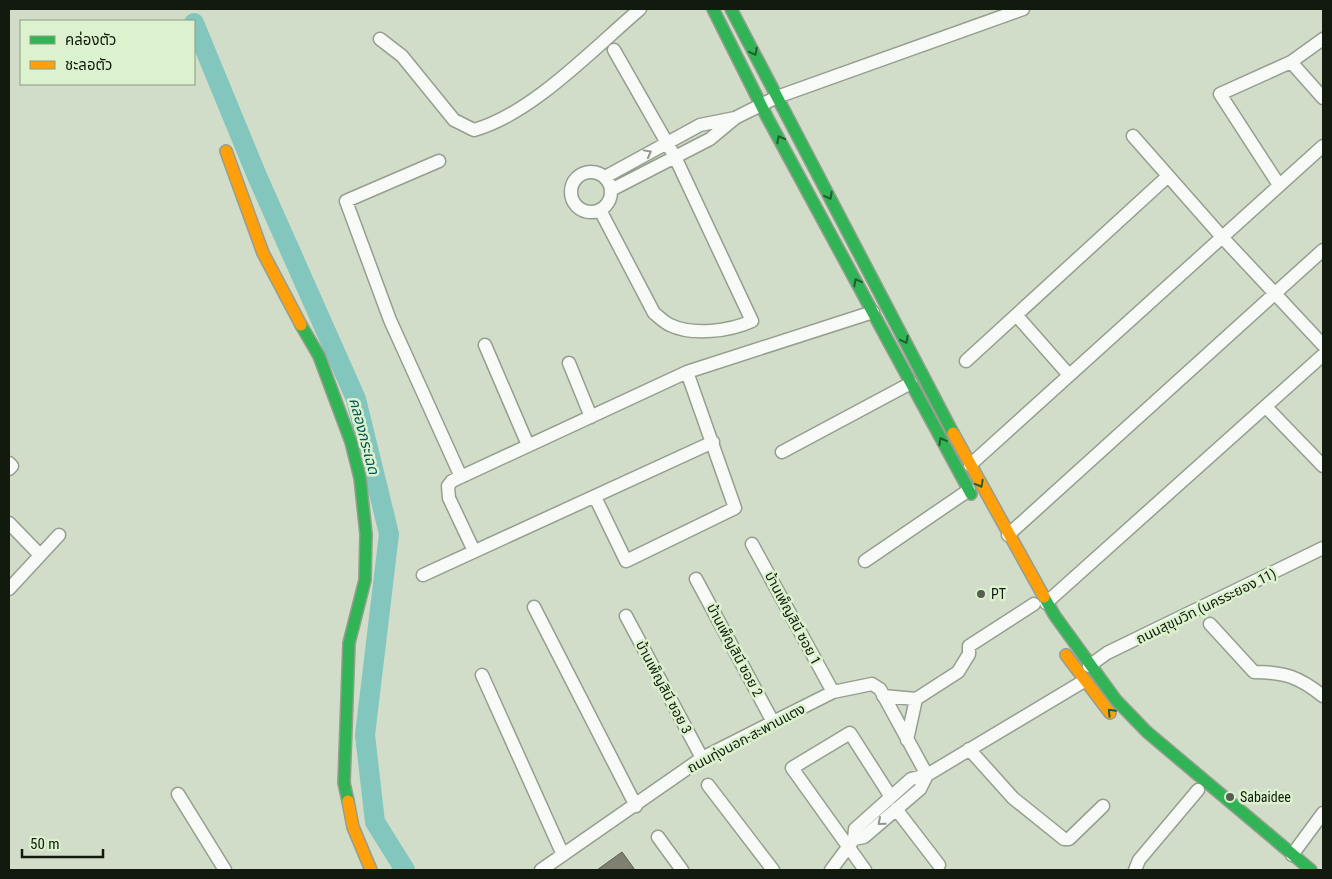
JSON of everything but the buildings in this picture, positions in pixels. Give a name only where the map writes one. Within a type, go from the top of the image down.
[{"type":"street","points":[[380,39],[402,56],[454,120],[474,130],[490,125],[540,95],[640,9]]},
{"type":"street","points":[[713,9],[762,105],[978,506]]},
{"type":"street","points":[[731,9],[1008,535],[1040,607]]},
{"type":"street","points":[[611,190],[710,139],[735,118],[777,97],[1023,9]]},
{"type":"street","points":[[1279,185],[1220,94],[1291,62],[1323,39]]},
{"type":"street","points":[[600,210],[654,313],[669,325],[689,331],[738,328],[752,321],[675,157],[614,50]]},
{"type":"street","points":[[1291,62],[1323,98]]},
{"type":"street","points":[[605,177],[700,125],[735,118]]},
{"type":"street","points":[[1133,136],[1222,238],[1323,345]]},
{"type":"street","points":[[970,465],[1323,146]]},
{"type":"street","points":[[226,150],[263,253],[319,356],[351,442],[360,478],[366,534],[365,580],[349,643],[344,783],[353,827],[371,870]]},
{"type":"street","points":[[439,161],[346,200],[390,320],[461,476]]},
{"type":"street","points":[[598,173],[605,177],[610,183],[611,190],[611,198],[606,206],[600,210],[587,211],[581,209],[574,201],[571,191],[576,179],[581,174],[598,173]]},
{"type":"street","points":[[966,361],[1167,176]]},
{"type":"street","points":[[1008,535],[1323,250]]},
{"type":"street","points":[[474,551],[448,492],[448,486],[461,476],[687,372],[873,312]]},
{"type":"street","points":[[1017,316],[1069,375]]},
{"type":"street","points":[[485,345],[528,446]]},
{"type":"street","points":[[883,696],[916,699],[958,672],[969,654],[969,646],[1040,607],[1323,355]]},
{"type":"street","points":[[569,363],[591,417]]},
{"type":"street","points":[[596,497],[626,561],[735,508],[687,372]]},
{"type":"street","points":[[782,452],[911,383]]},
{"type":"street","points":[[1266,406],[1323,466]]},
{"type":"street","points":[[423,575],[713,442]]},
{"type":"street","points":[[9,463],[12,466],[9,469]]},
{"type":"street","points":[[865,561],[969,490]]},
{"type":"street","points":[[9,523],[40,555]]},
{"type":"street","points":[[9,589],[60,535]]},
{"type":"street","name":"บ้านเพ็ญสินี ซอย 1","points":[[752,544],[833,692]]},
{"type":"street","name":"ถนนสุขุมวิท (นครระยอง 11)","points":[[1089,666],[1106,653],[1323,548]]},
{"type":"street","name":"บ้านเพ็ญสินี ซอย 2","points":[[696,579],[774,722]]},
{"type":"street","points":[[1027,592],[1116,700],[1147,732],[1311,870]]},
{"type":"street","points":[[534,607],[636,806]]},
{"type":"street","name":"บ้านเพ็ญสินี ซอย 3","points":[[626,616],[702,758]]},
{"type":"street","points":[[1210,624],[1254,672],[1278,672],[1299,678],[1323,696]]},
{"type":"street","points":[[1059,644],[1084,681],[1110,712],[1198,790],[1293,870]]},
{"type":"street","points":[[482,675],[563,855]]},
{"type":"street","points":[[831,870],[851,843],[855,829],[911,779],[927,775],[1084,681]]},
{"type":"street","name":"ถนนทุ่งนอก-สะพานแตง","points":[[541,870],[636,806],[702,758],[833,692],[872,684],[880,689],[883,696]]},
{"type":"street","points":[[883,696],[927,775]]},
{"type":"street","points":[[907,740],[916,699]]},
{"type":"street","points":[[865,870],[851,843],[792,768],[850,733],[891,797]]},
{"type":"street","points":[[969,749],[1013,798],[1064,839],[1069,839],[1103,806]]},
{"type":"street","points":[[851,843],[864,837],[920,788],[927,775]]},
{"type":"street","points":[[708,785],[773,870]]},
{"type":"street","points":[[1135,870],[1139,860],[1198,790]]},
{"type":"street","points":[[178,794],[225,870]]},
{"type":"street","points":[[896,809],[939,865]]},
{"type":"street","points":[[1292,855],[1323,813]]},
{"type":"street","points":[[658,837],[682,870]]},
{"type":"waterway","name":"คลองกระเฉด","points":[[195,25],[257,176],[356,399],[389,534],[365,735],[375,822],[405,870]]},
{"type":"traffic: fast","points":[[713,9],[767,117],[971,494]]},
{"type":"traffic: fast","points":[[731,9],[953,433]]},
{"type":"traffic: fast","points":[[301,325],[319,356],[351,442],[360,478],[366,534],[365,580],[349,643],[344,783],[348,801]]},
{"type":"traffic: fast","points":[[1044,597],[1055,616],[1116,700],[1147,732],[1311,870]]},
{"type":"traffic: slow","points":[[226,151],[263,253],[301,325]]},
{"type":"traffic: slow","points":[[953,433],[1044,597]]},
{"type":"traffic: slow","points":[[1066,655],[1110,713]]},
{"type":"traffic: slow","points":[[348,801],[353,827],[371,870]]},
{"type":"place","name":"PT","points":[[981,594]]},
{"type":"place","name":"Sabaidee","points":[[1230,797]]}]
